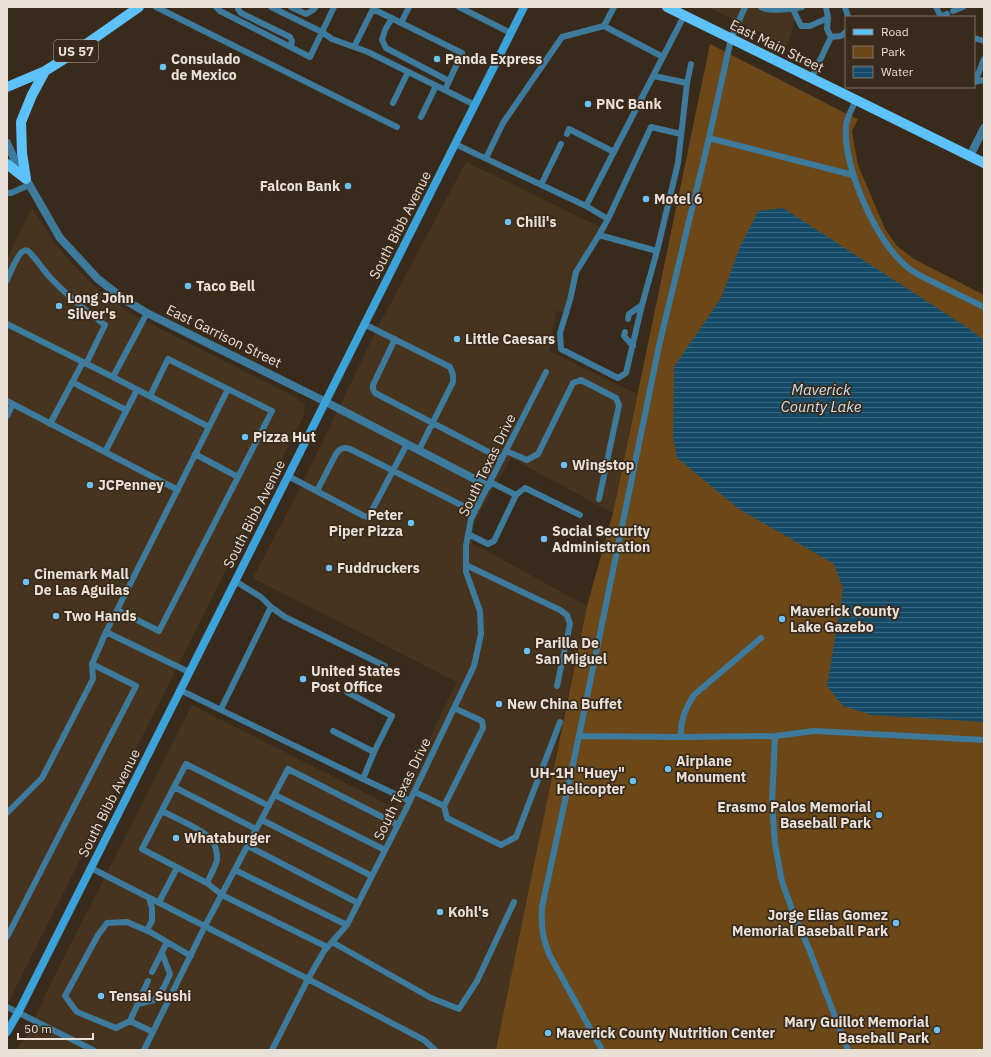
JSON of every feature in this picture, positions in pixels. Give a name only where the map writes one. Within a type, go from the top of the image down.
[{"type":"main road","name":"US 57","points":[[7,87],[45,71],[139,7]]},
{"type":"main road","name":"South Bibb Avenue","points":[[7,1032],[18,1013],[524,7]]},
{"type":"main road","name":"East Main Street","points":[[666,7],[984,163]]},
{"type":"main road","points":[[27,182],[22,153],[21,122],[32,95],[45,71]]},
{"type":"main road","points":[[7,164],[27,182]]},
{"type":"street","points":[[970,156],[984,128]]},
{"type":"street","name":"East Garrison Street","points":[[7,143],[18,167],[60,238],[98,279],[125,300],[147,313],[489,484]]},
{"type":"lane","points":[[156,7],[397,126]]},
{"type":"lane","points":[[238,7],[240,13],[290,37],[292,41],[291,47]]},
{"type":"lane","points":[[271,7],[322,32],[332,39],[368,52],[475,105]]},
{"type":"lane","points":[[291,7],[306,14],[315,8]]},
{"type":"lane","points":[[220,8],[310,57],[334,7]]},
{"type":"lane","points":[[402,23],[409,7]]},
{"type":"lane","points":[[459,7],[511,33]]},
{"type":"lane","points":[[604,26],[614,7]]},
{"type":"lane","points":[[602,1050],[549,954],[543,938],[541,923],[542,906],[579,736],[659,346],[731,39],[745,7]]},
{"type":"lane","points":[[761,7],[765,9],[802,7]]},
{"type":"lane","points":[[826,7],[828,18],[827,29],[832,37]]},
{"type":"lane","points":[[936,7],[940,16]]},
{"type":"lane","points":[[943,16],[963,7]]},
{"type":"lane","points":[[354,47],[374,8],[462,53],[445,90]]},
{"type":"lane","points":[[792,8],[801,26],[810,26],[828,18]]},
{"type":"lane","points":[[586,206],[684,16]]},
{"type":"lane","points":[[392,18],[385,30],[382,40],[386,48],[450,81]]},
{"type":"lane","points":[[486,158],[503,123],[562,37],[604,26],[663,57]]},
{"type":"lane","points":[[832,37],[842,36],[845,33]]},
{"type":"lane","points":[[811,79],[832,37]]},
{"type":"lane","points":[[975,82],[984,59]]},
{"type":"lane","points":[[681,134],[651,127],[608,219],[576,272],[570,300],[560,333],[561,349],[618,378],[626,373],[678,163],[687,83],[691,64]]},
{"type":"lane","points":[[393,103],[408,72]]},
{"type":"lane","points":[[654,76],[687,83]]},
{"type":"lane","points":[[975,82],[984,80]]},
{"type":"lane","points":[[421,116],[436,86]]},
{"type":"lane","points":[[856,100],[846,125],[847,147],[853,175],[865,206],[878,232],[892,252],[906,266],[923,277],[984,307]]},
{"type":"lane","points":[[566,134],[569,129],[614,152]]},
{"type":"lane","points":[[709,138],[853,175]]},
{"type":"lane","points":[[455,144],[586,206],[608,219]]},
{"type":"lane","points":[[541,185],[562,144]]},
{"type":"lane","points":[[7,193],[11,193],[27,182]]},
{"type":"lane","points":[[599,234],[657,251]]},
{"type":"lane","points":[[7,280],[18,257],[25,250],[28,251],[60,287],[105,325],[50,424]]},
{"type":"lane","points":[[628,319],[629,314],[642,305]]},
{"type":"lane","points":[[113,377],[147,313]]},
{"type":"lane","points":[[7,324],[209,427]]},
{"type":"lane","points":[[364,324],[450,368],[453,375],[453,382],[419,450]]},
{"type":"lane","points":[[625,332],[624,336],[633,346]]},
{"type":"lane","points":[[395,339],[372,385],[375,393],[502,459]]},
{"type":"lane","points":[[117,610],[159,631],[272,411],[168,359],[150,396]]},
{"type":"lane","name":"South Texas Drive","points":[[272,1050],[324,951],[347,925],[415,792],[474,666],[482,634],[480,611],[466,572],[466,546],[471,519],[546,372]]},
{"type":"lane","points":[[506,451],[528,460],[538,454],[573,383],[581,380],[616,398],[619,405],[599,499]]},
{"type":"lane","points":[[72,382],[126,410]]},
{"type":"lane","points":[[7,813],[42,778],[93,679],[92,664],[106,632],[228,389]]},
{"type":"lane","points":[[105,452],[137,390]]},
{"type":"lane","points":[[7,416],[10,403],[178,490]]},
{"type":"lane","points":[[288,476],[367,517],[407,444]]},
{"type":"lane","points":[[317,491],[336,454],[339,450],[344,448],[350,449],[475,512]]},
{"type":"lane","points":[[195,454],[238,477]]},
{"type":"lane","points":[[489,484],[516,495]]},
{"type":"lane","points":[[468,534],[488,544],[494,541],[516,495],[525,488],[580,515]]},
{"type":"lane","points":[[466,565],[560,610],[567,615],[570,624],[557,686]]},
{"type":"lane","points":[[235,581],[262,597],[271,607],[284,617],[385,666]]},
{"type":"lane","points":[[221,709],[271,607]]},
{"type":"lane","points":[[106,632],[189,672]]},
{"type":"lane","points":[[681,737],[684,714],[694,695],[761,638]]},
{"type":"lane","points":[[7,936],[136,686],[92,664]]},
{"type":"lane","points":[[180,690],[410,801]]},
{"type":"lane","points":[[347,692],[392,716],[374,752],[363,779]]},
{"type":"lane","points":[[454,708],[482,721],[483,728],[444,806],[447,818],[501,845],[516,837],[560,722]]},
{"type":"lane","points":[[332,731],[374,752]]},
{"type":"lane","points":[[579,736],[775,736],[814,731],[984,740]]},
{"type":"lane","points":[[775,736],[772,803],[775,844],[782,882],[848,1050]]},
{"type":"lane","points":[[269,806],[186,764],[142,849],[207,883],[222,895],[327,947]]},
{"type":"lane","points":[[144,1050],[205,926],[288,770],[398,825]]},
{"type":"lane","points":[[174,787],[256,830]]},
{"type":"lane","points":[[415,792],[444,806]]},
{"type":"lane","points":[[275,795],[385,850]]},
{"type":"lane","points":[[162,811],[198,830],[214,842],[217,860],[207,883]]},
{"type":"lane","points":[[262,820],[372,876]]},
{"type":"lane","points":[[248,846],[358,903]]},
{"type":"lane","points":[[91,868],[424,1040],[435,1050]]},
{"type":"lane","points":[[159,902],[177,868]]},
{"type":"lane","points":[[235,870],[347,925]]},
{"type":"lane","points":[[147,930],[152,921],[152,908],[149,898]]},
{"type":"lane","points":[[332,942],[431,998],[460,1009],[477,981],[514,902]]},
{"type":"lane","points":[[148,981],[130,1020],[116,1028],[77,1012],[65,996],[98,935],[107,923],[127,922],[147,930],[191,956]]},
{"type":"lane","points":[[152,972],[168,942]]},
{"type":"lane","points":[[138,1004],[154,1000],[163,989],[170,974],[162,954]]},
{"type":"lane","points":[[7,1007],[90,1049]]},
{"type":"lane","points":[[130,1020],[153,1032]]},
{"type":"shaded area","points":[[708,7],[799,7],[787,46]]},
{"type":"shaded area","points":[[466,162],[600,227],[574,279],[565,312],[556,311],[549,351],[637,394],[613,513],[511,458],[474,523],[472,543],[587,606],[560,731],[501,1050],[16,1050],[27,1036],[47,991],[192,705],[395,808],[457,682],[253,578],[299,490],[377,329]]},
{"type":"shaded area","points":[[32,208],[53,241],[73,265],[97,289],[131,314],[295,397],[305,405],[304,415],[7,1005],[7,258]]},
{"type":"green space","points":[[710,44],[858,119],[852,131],[858,165],[885,229],[897,246],[914,259],[984,295],[984,1050],[496,1050],[587,606],[613,513]]},
{"type":"water","name":"Maverick County Lake","points":[[783,208],[965,326],[984,340],[984,722],[872,715],[843,706],[827,686],[843,589],[834,564],[739,509],[677,458],[673,437],[674,367],[721,298],[740,247],[758,211]]},
{"type":"place","name":"Panda Express","points":[[437,59]]},
{"type":"place","name":"Consulado de Mexico","points":[[163,67]]},
{"type":"place","name":"PNC Bank","points":[[588,104]]},
{"type":"place","name":"Falcon Bank","points":[[348,186]]},
{"type":"place","name":"Motel 6","points":[[646,199]]},
{"type":"place","name":"Chili's","points":[[508,222]]},
{"type":"place","name":"Taco Bell","points":[[188,286]]},
{"type":"place","name":"Long John Silver's","points":[[59,306]]},
{"type":"place","name":"Little Caesars","points":[[457,339]]},
{"type":"place","name":"Pizza Hut","points":[[245,437]]},
{"type":"place","name":"Wingstop","points":[[564,465]]},
{"type":"place","name":"JCPenney","points":[[90,485]]},
{"type":"place","name":"Peter Piper Pizza","points":[[411,523]]},
{"type":"place","name":"Social Security Administration","points":[[544,539]]},
{"type":"place","name":"Fuddruckers","points":[[329,568]]},
{"type":"place","name":"Cinemark Mall De Las Aguilas","points":[[26,582]]},
{"type":"place","name":"Two Hands","points":[[56,616]]},
{"type":"place","name":"Maverick County Lake Gazebo","points":[[782,619]]},
{"type":"place","name":"Parilla De San Miguel","points":[[527,651]]},
{"type":"place","name":"United States Post Office","points":[[303,679]]},
{"type":"place","name":"New China Buffet","points":[[499,704]]},
{"type":"place","name":"Airplane Monument","points":[[668,769]]},
{"type":"place","name":"UH-1H \"Huey\" Helicopter","points":[[633,781]]},
{"type":"place","name":"Erasmo Palos Memorial Baseball Park","points":[[879,815]]},
{"type":"place","name":"Whataburger","points":[[176,838]]},
{"type":"place","name":"Kohl's","points":[[440,912]]},
{"type":"place","name":"Jorge Elias Gomez Memorial Baseball Park","points":[[896,923]]},
{"type":"place","name":"Tensai Sushi","points":[[101,996]]},
{"type":"place","name":"Mary Guillot Memorial Baseball Park","points":[[937,1030]]},
{"type":"place","name":"Maverick County Nutrition Center","points":[[548,1033]]}]
